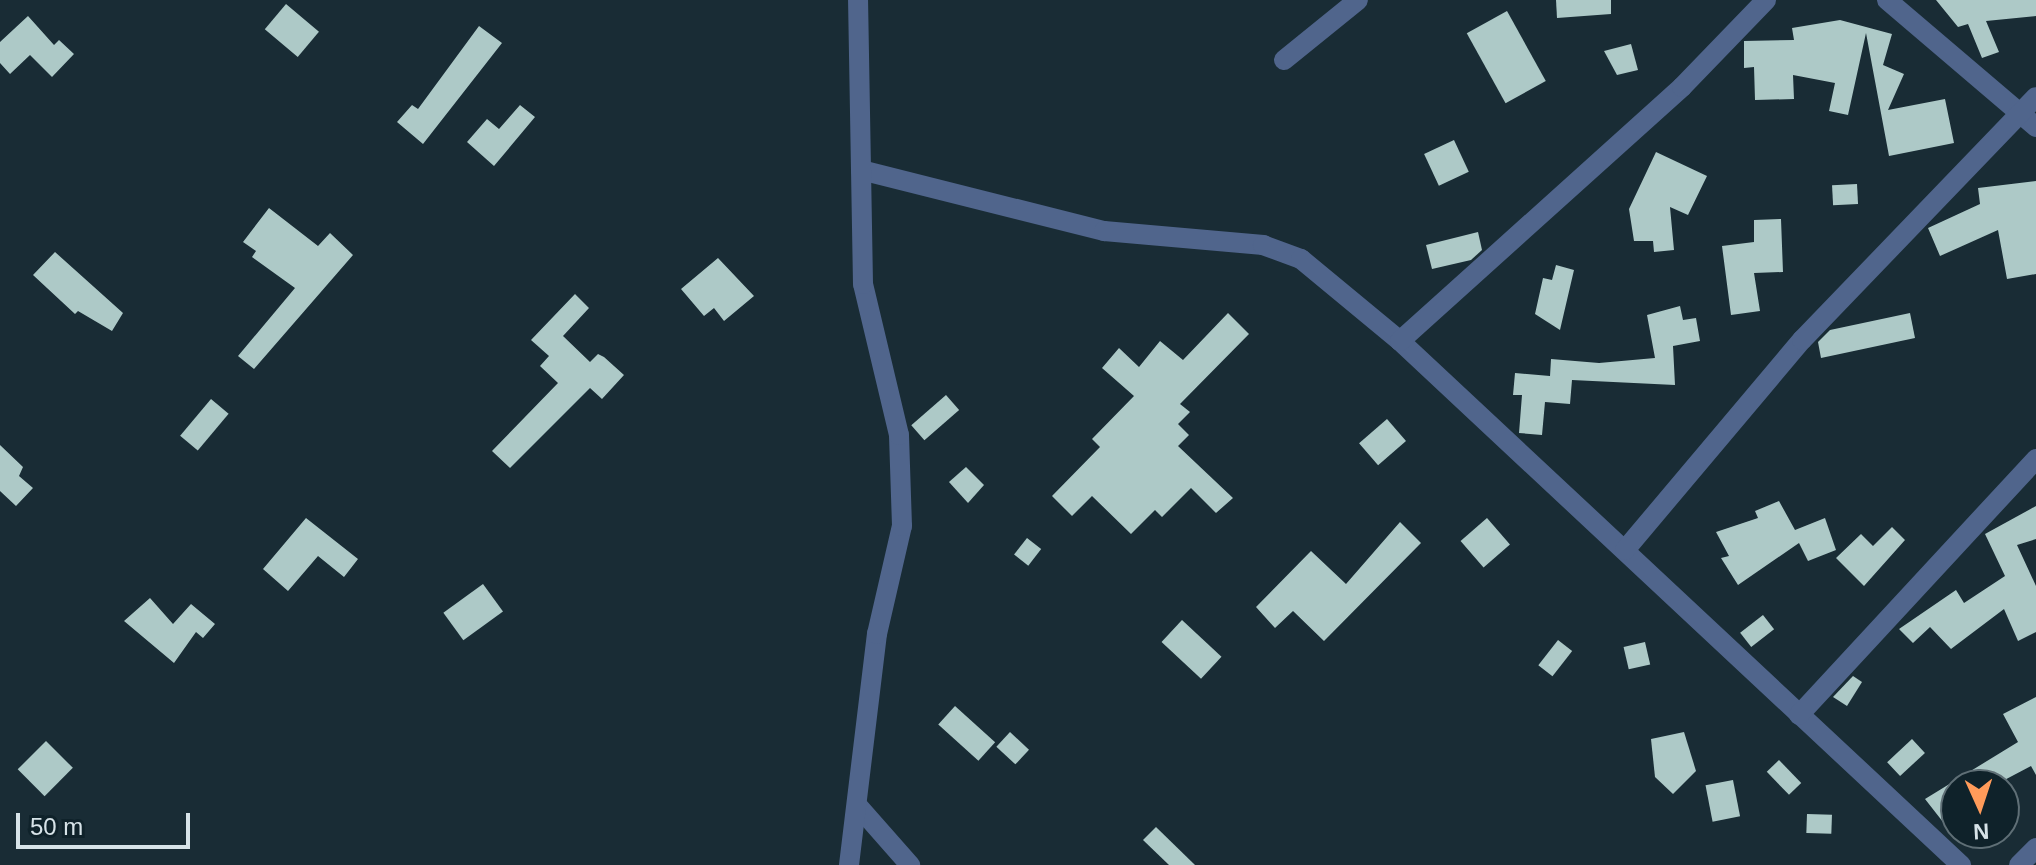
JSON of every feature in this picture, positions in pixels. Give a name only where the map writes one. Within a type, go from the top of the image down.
[{"type":"street","points":[[849,865],[877,634],[902,526],[899,435],[863,284],[858,0]]},
{"type":"street","points":[[1284,60],[1358,0]]},
{"type":"street","points":[[1400,341],[1682,87],[1766,0]]},
{"type":"street","points":[[1887,0],[2028,120]]},
{"type":"street","points":[[1625,550],[1802,340],[2028,120],[2036,97]]},
{"type":"street","points":[[861,170],[1104,231],[1263,245],[1301,259],[1400,341],[1961,865]]},
{"type":"street","points":[[1799,715],[2036,459]]},
{"type":"street","points":[[858,806],[910,865]]},
{"type":"street","points":[[2019,865],[2036,848]]},
{"type":"building","points":[[1556,0],[1611,0],[1611,14],[1557,18]]},
{"type":"building","points":[[1936,0],[2036,0],[2036,16],[1986,21],[1999,52],[1982,58],[1968,24],[1958,27]]},
{"type":"building","points":[[286,4],[319,32],[298,57],[265,29]]},
{"type":"building","points":[[1507,11],[1546,81],[1506,103],[1467,33]]},
{"type":"building","points":[[28,16],[54,45],[59,40],[74,54],[52,77],[30,55],[10,74],[0,63],[0,42]]},
{"type":"building","points":[[1840,20],[1892,34],[1883,65],[1904,74],[1888,110],[1945,99],[1954,143],[1889,156],[1866,33],[1848,115],[1829,111],[1835,83],[1793,75],[1794,99],[1755,100],[1754,67],[1744,68],[1744,41],[1794,40],[1792,28]]},
{"type":"building","points":[[479,26],[502,43],[423,144],[397,122],[412,105],[418,109]]},
{"type":"building","points":[[1631,44],[1638,70],[1617,75],[1604,51]]},
{"type":"building","points":[[520,105],[535,117],[494,166],[467,142],[487,119],[499,129]]},
{"type":"building","points":[[1454,140],[1469,172],[1439,186],[1424,154]]},
{"type":"building","points":[[1656,152],[1707,176],[1688,215],[1670,207],[1674,250],[1654,252],[1653,241],[1634,241],[1629,209]]},
{"type":"building","points":[[2036,181],[2036,274],[2007,279],[1998,230],[1940,256],[1928,228],[1980,204],[1978,188]]},
{"type":"building","points":[[1857,184],[1858,204],[1833,205],[1832,185]]},
{"type":"building","points":[[269,208],[318,246],[330,233],[353,255],[254,369],[238,356],[295,288],[252,257],[256,251],[243,242]]},
{"type":"building","points":[[1781,219],[1783,272],[1754,273],[1760,311],[1731,315],[1722,246],[1754,242],[1754,220]]},
{"type":"building","points":[[1478,232],[1482,250],[1471,260],[1432,269],[1426,245]]},
{"type":"building","points":[[55,252],[123,313],[112,331],[78,311],[75,314],[33,275]]},
{"type":"building","points":[[718,258],[754,296],[724,321],[714,308],[704,316],[681,289]]},
{"type":"building","points":[[1556,265],[1574,270],[1560,330],[1535,314],[1543,278],[1552,280]]},
{"type":"building","points":[[575,294],[589,308],[563,336],[590,362],[598,354],[624,375],[602,399],[590,388],[510,468],[492,451],[558,383],[540,366],[549,356],[531,340]]},
{"type":"building","points":[[1680,306],[1683,320],[1696,318],[1700,341],[1673,346],[1675,385],[1572,380],[1570,404],[1545,402],[1542,435],[1519,433],[1522,395],[1513,395],[1515,373],[1550,376],[1551,359],[1599,363],[1655,358],[1647,315]]},
{"type":"building","points":[[1228,313],[1249,334],[1180,404],[1190,412],[1178,424],[1189,435],[1178,446],[1233,498],[1216,513],[1191,488],[1162,517],[1155,510],[1131,534],[1092,496],[1072,516],[1052,496],[1100,447],[1092,439],[1134,396],[1102,368],[1119,348],[1139,367],[1160,341],[1183,360]]},
{"type":"building","points":[[1910,313],[1915,338],[1821,358],[1818,342],[1830,330]]},
{"type":"building","points":[[946,395],[959,410],[924,440],[911,425]]},
{"type":"building","points":[[211,399],[229,414],[198,451],[180,436]]},
{"type":"building","points":[[1387,419],[1406,441],[1378,465],[1359,443]]},
{"type":"building","points":[[0,445],[23,467],[19,476],[33,488],[16,506],[0,491]]},
{"type":"building","points":[[966,467],[984,485],[968,503],[949,482]]},
{"type":"building","points":[[1779,501],[1795,530],[1825,518],[1836,550],[1808,561],[1799,543],[1738,585],[1721,558],[1729,556],[1716,532],[1758,518],[1755,511]]},
{"type":"building","points":[[2036,506],[2036,539],[2017,545],[2036,586],[2036,632],[2018,641],[2004,609],[1951,649],[1930,627],[1913,643],[1899,629],[1956,590],[1964,603],[2005,576],[1985,534]]},
{"type":"building","points":[[306,518],[358,559],[344,577],[318,556],[288,591],[263,569]]},
{"type":"building","points":[[1487,518],[1510,544],[1484,567],[1461,541]]},
{"type":"building","points":[[1400,522],[1421,543],[1324,641],[1293,611],[1275,628],[1256,607],[1311,551],[1346,584]]},
{"type":"building","points":[[1892,527],[1905,540],[1864,586],[1836,558],[1861,534],[1873,546]]},
{"type":"building","points":[[1027,538],[1041,549],[1028,566],[1014,555]]},
{"type":"building","points":[[483,584],[503,612],[463,640],[443,613]]},
{"type":"building","points":[[150,598],[173,624],[191,604],[215,624],[203,638],[196,632],[174,663],[124,621]]},
{"type":"building","points":[[1763,615],[1774,629],[1751,647],[1740,633]]},
{"type":"building","points":[[1182,620],[1221,657],[1201,679],[1162,642]]},
{"type":"building","points":[[1558,640],[1572,651],[1552,676],[1538,665]]},
{"type":"building","points":[[1645,642],[1650,664],[1629,669],[1624,647]]},
{"type":"building","points":[[1853,676],[1862,682],[1847,706],[1833,697]]},
{"type":"building","points":[[2036,697],[2036,775],[2031,766],[2020,772],[2020,769],[1974,769],[2018,742],[2003,714]]},
{"type":"building","points":[[955,706],[995,742],[978,761],[938,725]]},
{"type":"building","points":[[1010,732],[1029,750],[1015,764],[996,747]]},
{"type":"building","points":[[1684,732],[1696,771],[1673,794],[1655,777],[1651,739]]},
{"type":"building","points":[[1912,739],[1925,753],[1900,776],[1887,762]]},
{"type":"building","points":[[46,741],[73,768],[45,796],[18,769]]},
{"type":"building","points":[[1779,760],[1801,783],[1789,795],[1767,772]]},
{"type":"building","points":[[1733,780],[1740,816],[1713,822],[1706,785]]},
{"type":"building","points":[[1940,790],[1940,818],[1925,799]]},
{"type":"building","points":[[1807,814],[1832,815],[1831,834],[1806,833]]},
{"type":"building","points":[[1156,827],[1195,865],[1169,865],[1143,840]]}]
